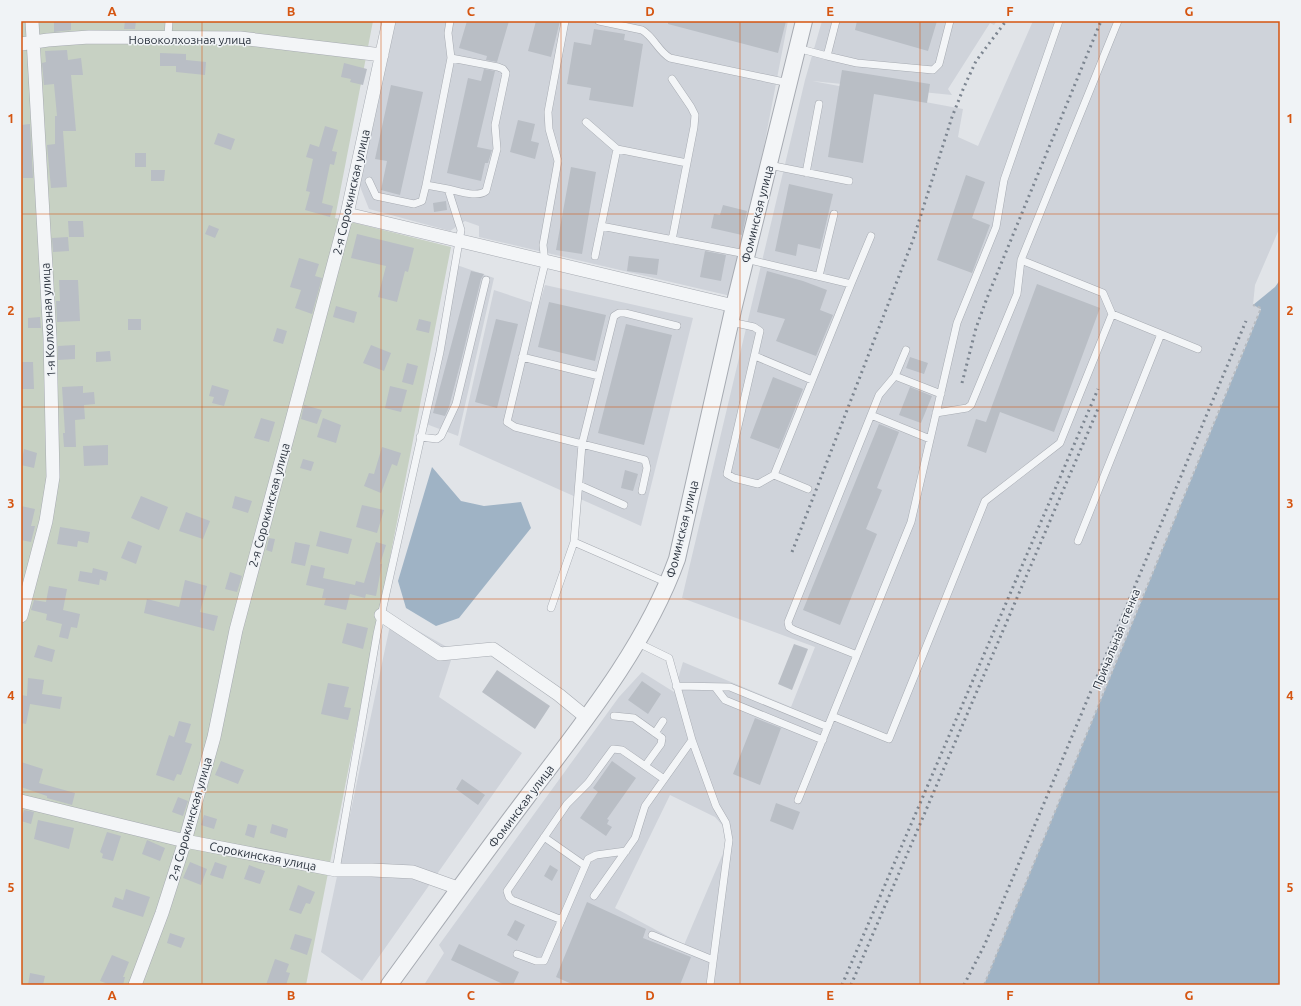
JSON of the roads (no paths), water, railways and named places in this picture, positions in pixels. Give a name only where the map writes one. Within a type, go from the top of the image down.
[{"type":"street","name":"1-я Колхозная улица","points":[[21,616],[46,521],[53,477],[50,338],[27,43],[32,21]]},
{"type":"street","name":"2-я Сорокинская улица","points":[[135,985],[162,913],[185,841],[214,737],[238,623],[347,214],[389,21]]},
{"type":"street","name":"Фоминская улица","points":[[389,985],[458,888],[587,718],[636,642],[668,583],[677,559],[732,314],[804,21]]},
{"type":"street","name":"Новоколхозная улица","points":[[27,43],[68,38],[155,38],[168,36],[247,38],[382,55]]},
{"type":"street","points":[[347,214],[545,263],[732,314]]},
{"type":"street","points":[[381,615],[440,654],[493,649],[559,695],[587,718]]},
{"type":"street","name":"Сорокинская улица","points":[[21,801],[185,841],[336,870],[413,872],[458,888]]},
{"type":"lane","points":[[168,36],[169,21]]},
{"type":"lane","points":[[369,181],[376,196],[414,204],[422,201],[451,58],[448,34],[450,21]]},
{"type":"lane","points":[[565,21],[548,112],[549,129],[558,161],[543,245],[545,263],[507,422],[510,425],[645,460],[647,463],[647,468],[642,490]]},
{"type":"lane","points":[[599,21],[642,30],[648,33],[664,55],[670,58],[789,83]]},
{"type":"lane","points":[[827,56],[836,21]]},
{"type":"lane","points":[[797,48],[857,63],[934,70],[939,64],[950,21]]},
{"type":"lane","points":[[798,800],[911,522],[957,323],[996,227],[1004,180],[1059,21]]},
{"type":"lane","points":[[936,413],[967,408],[971,405],[1017,294],[1021,260],[1118,21]]},
{"type":"lane","points":[[426,185],[482,195],[486,191],[497,149],[495,125],[506,73],[503,69],[498,67],[451,58]]},
{"type":"lane","points":[[672,79],[695,115],[672,240]]},
{"type":"lane","points":[[806,173],[819,104]]},
{"type":"lane","points":[[586,122],[617,149],[687,163]]},
{"type":"lane","points":[[595,256],[617,149]]},
{"type":"lane","points":[[768,165],[849,180]]},
{"type":"lane","points":[[336,870],[381,615],[440,352],[461,230],[448,189]]},
{"type":"lane","points":[[819,276],[834,214]]},
{"type":"lane","points":[[601,226],[746,257],[851,284]]},
{"type":"lane","points":[[732,314],[760,331],[727,474],[734,478],[758,484],[774,475],[870,236]]},
{"type":"lane","points":[[1021,260],[1103,293],[1112,314],[1198,349]]},
{"type":"lane","points":[[420,437],[437,439],[441,436],[456,404],[486,280]]},
{"type":"lane","points":[[551,608],[574,542],[582,444],[614,316],[619,313],[625,313],[677,326]]},
{"type":"lane","points":[[832,716],[889,739],[985,501],[1060,443],[1112,314]]},
{"type":"lane","points":[[1078,541],[1161,334]]},
{"type":"lane","points":[[857,655],[794,630],[789,627],[788,622],[879,395],[895,376],[906,350]]},
{"type":"lane","points":[[755,356],[812,380]]},
{"type":"lane","points":[[522,357],[599,376]]},
{"type":"lane","points":[[895,376],[941,394]]},
{"type":"lane","points":[[871,415],[930,439]]},
{"type":"lane","points":[[774,475],[808,489]]},
{"type":"lane","points":[[579,485],[624,505]]},
{"type":"lane","points":[[574,542],[668,583]]},
{"type":"lane","points":[[636,642],[669,658],[692,740],[716,806],[726,823],[729,840],[710,985]]},
{"type":"lane","points":[[676,686],[730,687],[828,727]]},
{"type":"lane","points":[[715,687],[725,700],[823,740]]},
{"type":"lane","points":[[614,716],[634,718],[660,736],[662,740],[645,766]]},
{"type":"lane","points":[[655,733],[663,721]]},
{"type":"lane","points":[[594,896],[635,838],[645,806],[692,740]]},
{"type":"lane","points":[[562,920],[512,900],[507,894],[510,886],[567,804],[588,783],[613,749],[622,750],[664,779]]},
{"type":"lane","points":[[544,837],[584,865]]},
{"type":"lane","points":[[517,954],[536,961],[544,961],[584,865],[592,856],[626,851]]},
{"type":"lane","points":[[652,935],[713,960]]},
{"type":"water","points":[[1280,280],[1280,985],[984,985],[1261,309],[1253,305],[1275,287]]},
{"type":"water","points":[[432,467],[461,501],[484,506],[521,502],[531,528],[459,618],[436,626],[406,608],[398,581]]},
{"type":"railway","points":[[792,552],[913,240],[952,117],[964,87],[976,61],[1006,21]]},
{"type":"railway","points":[[962,383],[976,328],[987,298],[1101,21]]},
{"type":"railway","points":[[964,985],[985,944],[1246,321]]},
{"type":"railway","points":[[842,985],[1098,389]]},
{"type":"railway","points":[[851,985],[1098,409]]}]
